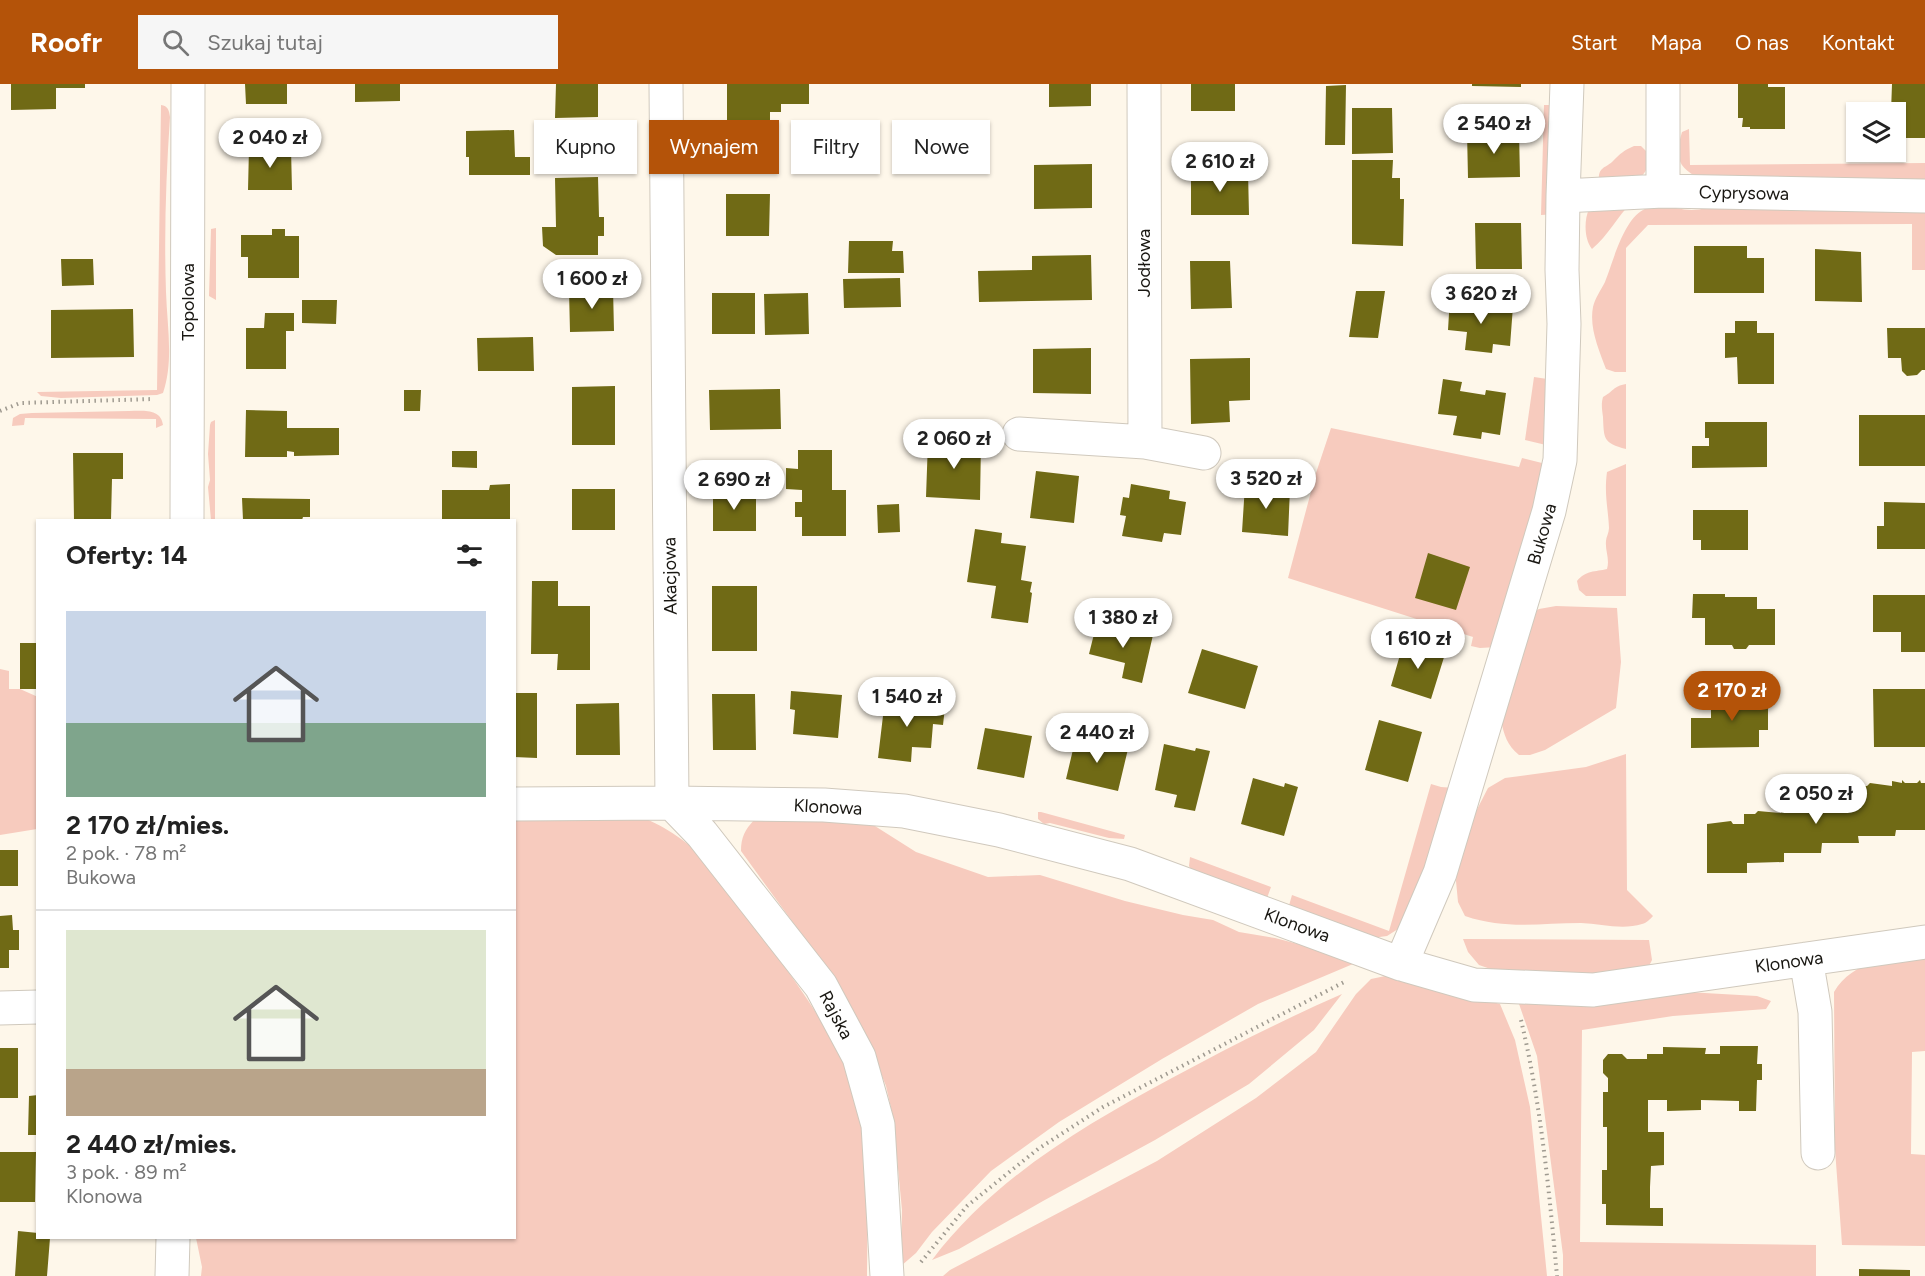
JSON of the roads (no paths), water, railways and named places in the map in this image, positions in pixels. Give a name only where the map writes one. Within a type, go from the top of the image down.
[{"type":"street","name":"Topolowa","points":[[187,519],[188,84]]},
{"type":"street","name":"Akacjowa","points":[[666,84],[672,803]]},
{"type":"street","name":"Jodłowa","points":[[1144,84],[1145,442]]},
{"type":"street","name":"Bukowa","points":[[1401,964],[1440,873],[1549,511],[1560,460],[1564,324],[1563,196],[1567,84]]},
{"type":"street","points":[[1663,84],[1663,191]]},
{"type":"street","name":"Cyprysowa","points":[[1563,196],[1663,191],[1925,196]]},
{"type":"street","points":[[1019,434],[1145,442],[1204,453]]},
{"type":"street","points":[[516,804],[672,803]]},
{"type":"street","name":"Klonowa","points":[[672,803],[824,805],[904,811],[999,830],[1130,864],[1401,964],[1474,985],[1593,990],[1925,942]]},
{"type":"street","name":"Rajska","points":[[672,803],[702,834],[821,986],[859,1057],[878,1125],[902,1271]]},
{"type":"street","points":[[1806,960],[1815,1012],[1818,1153]]},
{"type":"street","points":[[0,1008],[36,1007]]},
{"type":"street","points":[[172,1276],[173,1239]]}]
